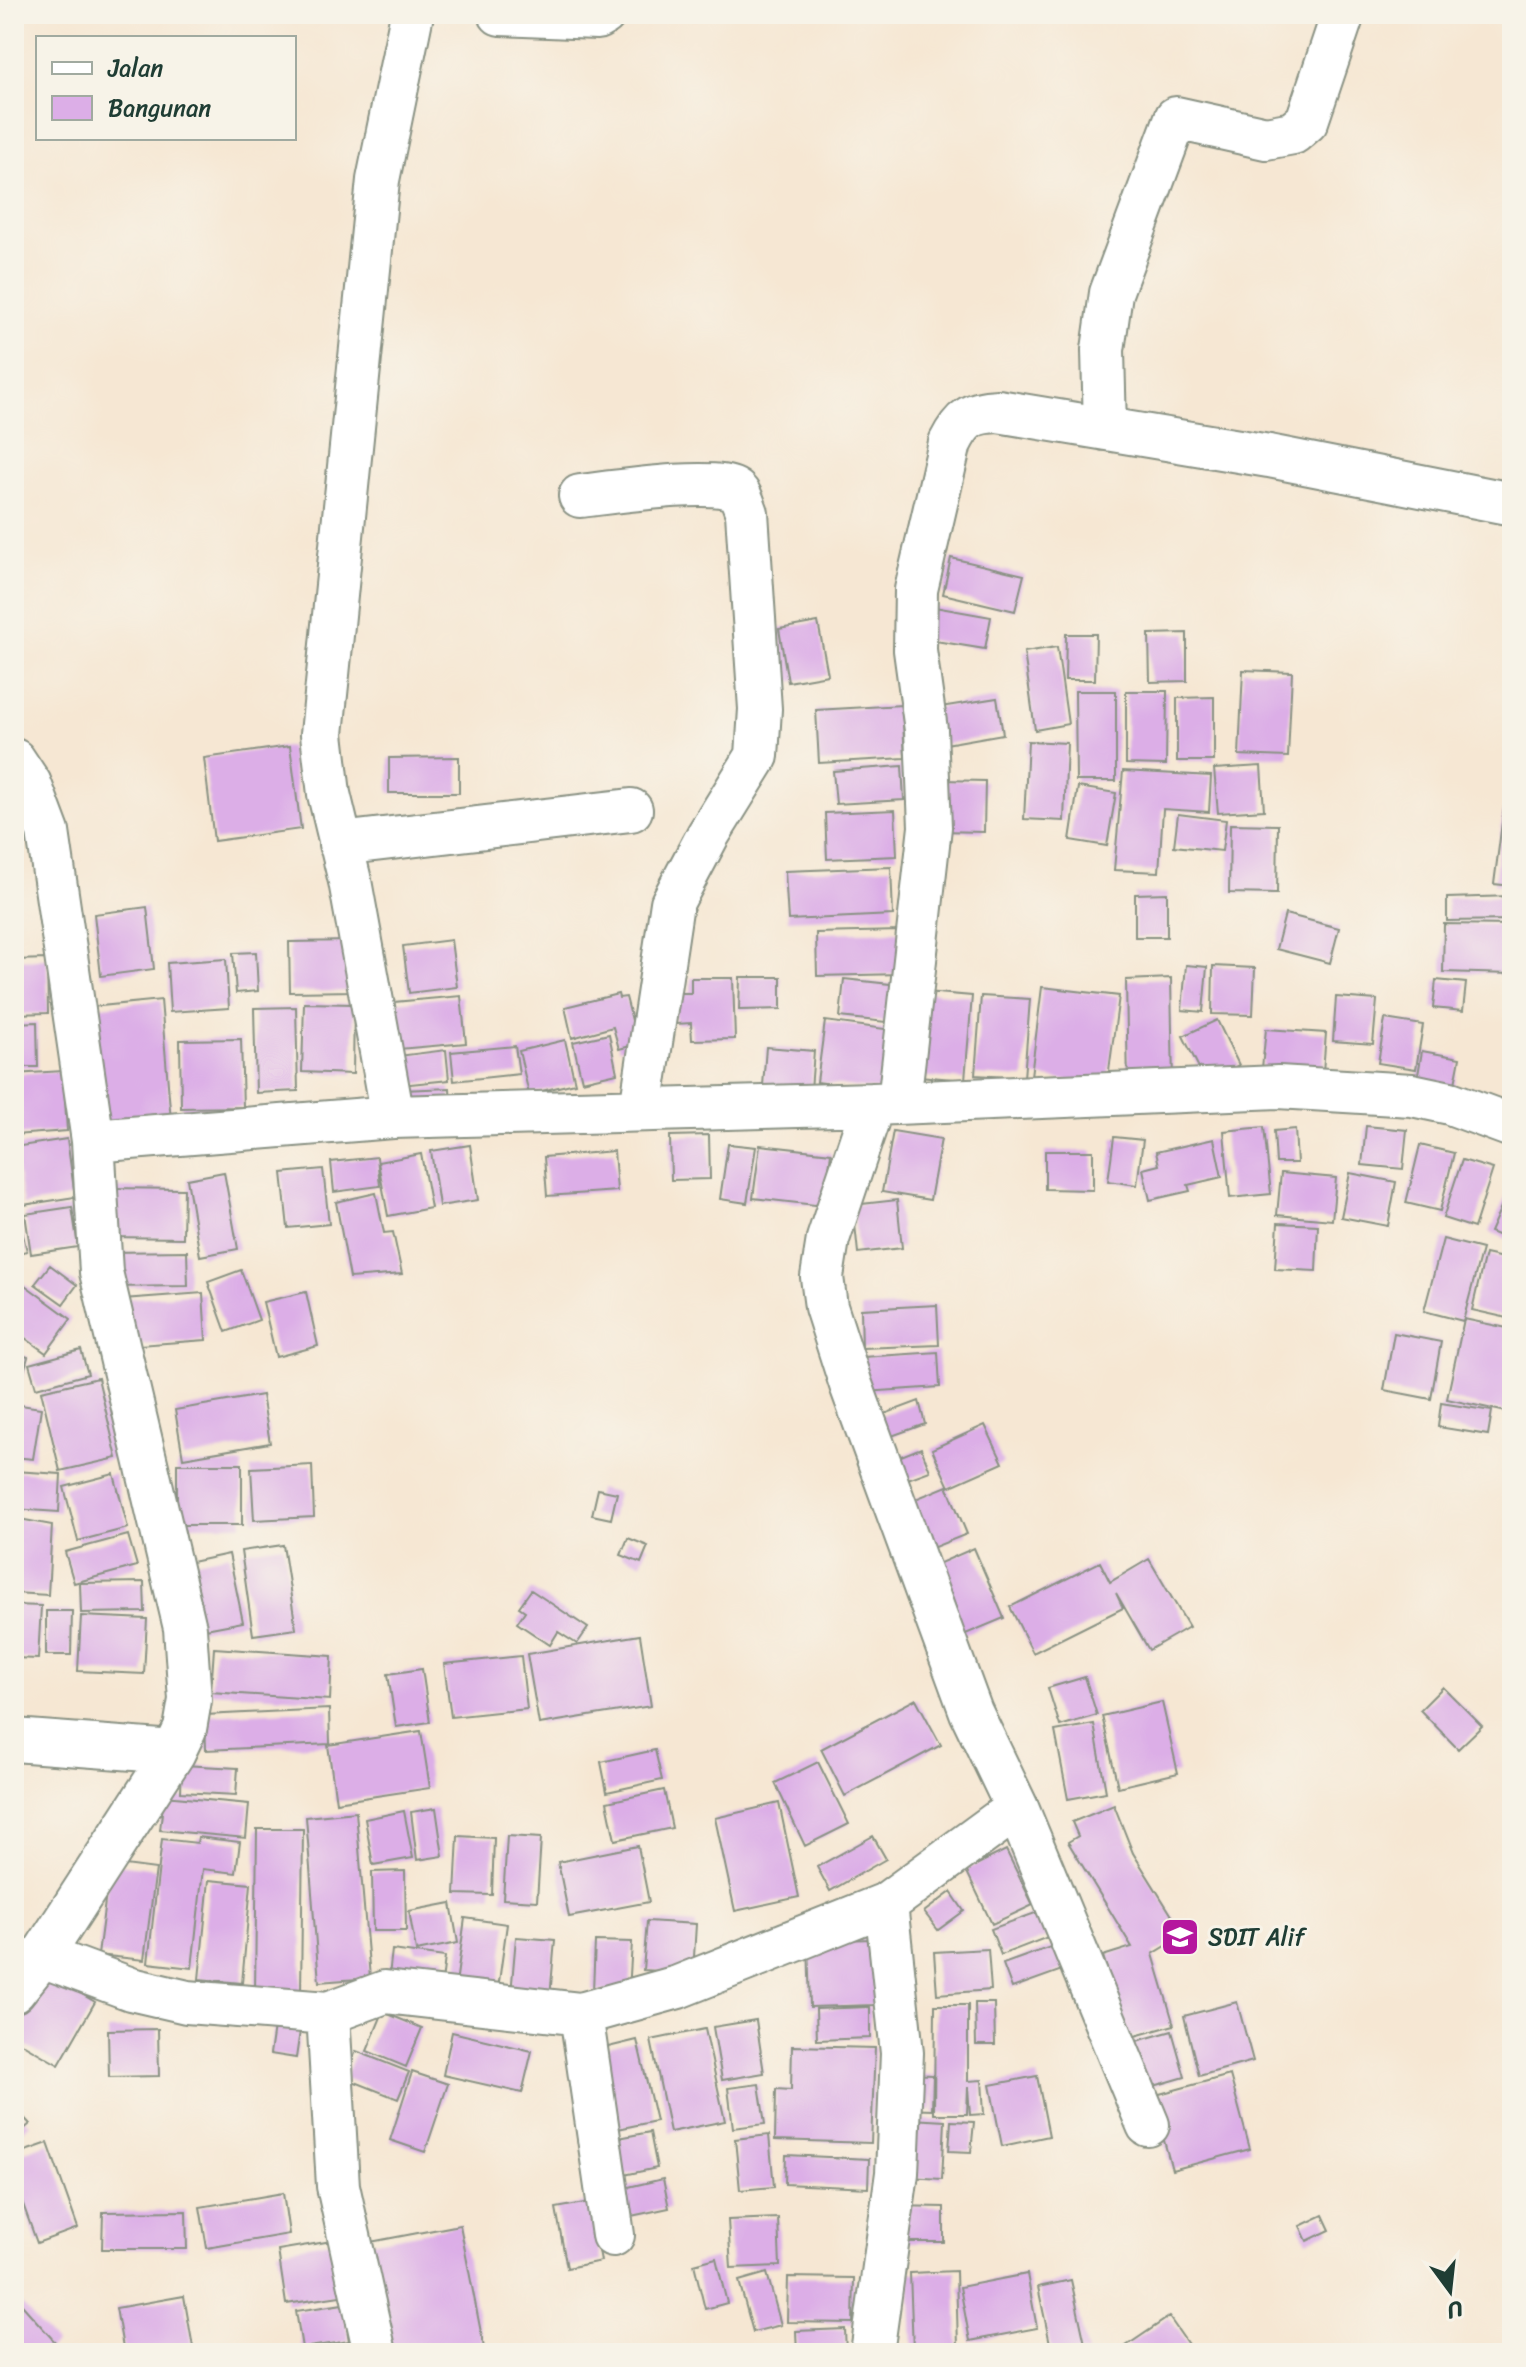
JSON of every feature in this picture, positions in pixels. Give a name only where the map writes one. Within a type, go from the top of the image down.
[{"type":"street","points":[[393,1117],[329,794],[322,734],[378,180],[412,14]]},
{"type":"street","points":[[500,14],[597,18],[604,14]]},
{"type":"street","points":[[1105,429],[1103,350],[1111,293],[1176,118],[1266,138],[1293,133],[1307,121],[1343,14]]},
{"type":"street","points":[[1148,2125],[1017,1808],[981,1737],[851,1385],[826,1307],[822,1277],[828,1239],[886,1103],[930,827],[926,730],[915,650],[916,590],[950,443],[961,421],[976,412],[998,411],[1269,456],[1512,504]]},
{"type":"street","points":[[580,496],[703,484],[725,485],[736,491],[747,513],[760,709],[757,756],[708,835],[672,903],[641,1109]]},
{"type":"street","points":[[14,760],[30,784],[48,832],[93,1141],[101,1272],[185,1628],[190,1700],[185,1729],[174,1752],[42,1956],[14,1991]]},
{"type":"street","points":[[340,844],[631,810]]},
{"type":"street","points":[[93,1141],[393,1117],[886,1103],[1278,1087],[1412,1095],[1450,1103],[1512,1126]]},
{"type":"street","points":[[14,1740],[174,1752]]},
{"type":"street","points":[[42,1956],[131,1989],[187,2002],[328,2013],[385,1992],[581,2014],[678,1987],[886,1904],[1017,1808]]},
{"type":"street","points":[[872,2353],[897,2173],[902,2053],[886,1904]]},
{"type":"street","points":[[328,2013],[338,2186],[347,2243],[375,2353]]},
{"type":"street","points":[[581,2014],[613,2235]]},
{"type":"building","points":[[951,558],[1024,575],[1015,611],[943,594]]},
{"type":"building","points":[[929,606],[991,617],[985,649],[923,639]]},
{"type":"building","points":[[818,622],[828,675],[788,682],[779,629]]},
{"type":"building","points":[[1187,633],[1187,681],[1150,682],[1149,634]]},
{"type":"building","points":[[1066,634],[1096,634],[1095,680],[1065,680]]},
{"type":"building","points":[[1057,647],[1068,724],[1035,730],[1024,652]]},
{"type":"building","points":[[1243,670],[1292,672],[1288,757],[1239,755]]},
{"type":"building","points":[[1075,691],[1116,691],[1116,781],[1076,781]]},
{"type":"building","points":[[1126,691],[1167,691],[1166,765],[1126,764]]},
{"type":"building","points":[[1214,697],[1214,761],[1177,761],[1177,698]]},
{"type":"building","points":[[997,698],[1003,734],[940,745],[934,708]]},
{"type":"building","points":[[902,705],[905,758],[819,763],[816,710]]},
{"type":"building","points":[[1028,741],[1067,743],[1064,821],[1024,819]]},
{"type":"building","points":[[290,746],[301,829],[214,841],[204,758]]},
{"type":"building","points":[[459,757],[459,793],[389,793],[389,758]]},
{"type":"building","points":[[902,766],[904,800],[836,804],[833,771]]},
{"type":"building","points":[[1261,766],[1264,810],[1218,813],[1214,769]]},
{"type":"building","points":[[1123,771],[1211,776],[1209,812],[1163,809],[1159,872],[1114,870]]},
{"type":"building","points":[[942,780],[985,781],[984,832],[940,831]]},
{"type":"building","points":[[1078,787],[1116,793],[1107,846],[1070,840]]},
{"type":"building","points":[[1504,807],[1512,809],[1512,886],[1494,884]]},
{"type":"building","points":[[895,810],[897,856],[827,859],[825,813]]},
{"type":"building","points":[[1178,814],[1226,820],[1222,851],[1174,846]]},
{"type":"building","points":[[1230,824],[1278,825],[1277,894],[1229,893]]},
{"type":"building","points":[[891,867],[893,915],[788,920],[785,871]]},
{"type":"building","points":[[1167,893],[1167,937],[1135,937],[1135,894]]},
{"type":"building","points":[[1512,896],[1512,920],[1447,921],[1447,898]]},
{"type":"building","points":[[147,907],[154,969],[101,976],[94,914]]},
{"type":"building","points":[[1285,914],[1339,928],[1330,963],[1276,949]]},
{"type":"building","points":[[1444,924],[1512,925],[1512,974],[1443,972]]},
{"type":"building","points":[[900,931],[901,974],[817,976],[816,933]]},
{"type":"building","points":[[451,940],[457,987],[409,993],[403,946]]},
{"type":"building","points":[[354,941],[355,991],[290,992],[289,942]]},
{"type":"building","points":[[256,952],[258,991],[236,993],[233,953]]},
{"type":"building","points":[[47,959],[48,1013],[14,1014],[14,960]]},
{"type":"building","points":[[226,959],[229,1008],[170,1012],[167,963]]},
{"type":"building","points":[[1186,965],[1207,967],[1203,1012],[1182,1010]]},
{"type":"building","points":[[1213,966],[1255,968],[1253,1015],[1212,1014]]},
{"type":"building","points":[[740,977],[781,977],[781,1009],[739,1010]]},
{"type":"building","points":[[691,978],[733,978],[735,1039],[692,1040],[691,1023],[676,1024],[674,993],[691,993]]},
{"type":"building","points":[[1171,978],[1173,1085],[1128,1086],[1126,980]]},
{"type":"building","points":[[844,979],[899,985],[895,1023],[840,1017]]},
{"type":"building","points":[[1436,980],[1466,983],[1463,1011],[1433,1008]]},
{"type":"building","points":[[1042,987],[1119,996],[1107,1086],[1031,1076]]},
{"type":"building","points":[[914,991],[972,996],[965,1080],[907,1075]]},
{"type":"building","points":[[618,994],[619,998],[626,997],[638,1044],[619,1049],[613,1027],[572,1038],[565,1007]]},
{"type":"building","points":[[461,996],[466,1043],[399,1049],[394,1002]]},
{"type":"building","points":[[981,996],[1030,999],[1024,1078],[975,1075]]},
{"type":"building","points":[[1336,997],[1377,1000],[1373,1044],[1333,1041]]},
{"type":"building","points":[[161,1000],[171,1121],[102,1127],[91,1007]]},
{"type":"building","points":[[304,1003],[354,1004],[353,1074],[302,1072]]},
{"type":"building","points":[[296,1007],[298,1091],[256,1093],[254,1008]]},
{"type":"building","points":[[1385,1019],[1423,1025],[1416,1069],[1378,1063]]},
{"type":"building","points":[[1217,1020],[1239,1065],[1206,1082],[1183,1036]]},
{"type":"building","points":[[825,1021],[900,1031],[892,1092],[817,1082]]},
{"type":"building","points":[[37,1022],[38,1067],[14,1067],[14,1023]]},
{"type":"building","points":[[1266,1029],[1326,1033],[1323,1072],[1262,1068]]},
{"type":"building","points":[[609,1034],[617,1073],[582,1081],[573,1042]]},
{"type":"building","points":[[241,1039],[243,1107],[181,1108],[180,1040]]},
{"type":"building","points":[[565,1040],[575,1083],[529,1094],[519,1051]]},
{"type":"building","points":[[515,1046],[519,1074],[454,1081],[451,1052]]},
{"type":"building","points":[[766,1047],[814,1051],[811,1090],[763,1086]]},
{"type":"building","points":[[446,1050],[449,1080],[401,1085],[398,1056]]},
{"type":"building","points":[[1422,1051],[1460,1058],[1453,1094],[1416,1087]]},
{"type":"building","points":[[63,1071],[67,1131],[14,1135],[14,1074]]},
{"type":"building","points":[[450,1088],[451,1104],[403,1106],[402,1090]]},
{"type":"building","points":[[1366,1126],[1407,1130],[1403,1169],[1362,1165]]},
{"type":"building","points":[[1264,1127],[1271,1194],[1230,1198],[1224,1131]]},
{"type":"building","points":[[1295,1129],[1297,1163],[1276,1163],[1274,1131]]},
{"type":"building","points":[[893,1131],[941,1139],[930,1200],[882,1192]]},
{"type":"building","points":[[709,1135],[710,1179],[671,1180],[670,1136]]},
{"type":"building","points":[[1114,1137],[1143,1140],[1137,1185],[1108,1181]]},
{"type":"building","points":[[67,1139],[75,1197],[23,1205],[14,1147]]},
{"type":"building","points":[[1214,1139],[1222,1177],[1188,1185],[1190,1191],[1150,1200],[1143,1169],[1159,1165],[1156,1152]]},
{"type":"building","points":[[728,1144],[756,1147],[747,1203],[720,1199]]},
{"type":"building","points":[[470,1145],[478,1200],[439,1206],[431,1151]]},
{"type":"building","points":[[760,1145],[831,1153],[824,1206],[753,1198]]},
{"type":"building","points":[[1420,1145],[1454,1153],[1440,1211],[1406,1203]]},
{"type":"building","points":[[614,1151],[617,1191],[547,1196],[544,1157]]},
{"type":"building","points":[[1045,1151],[1093,1151],[1093,1190],[1045,1189]]},
{"type":"building","points":[[421,1154],[431,1208],[388,1216],[378,1162]]},
{"type":"building","points":[[377,1157],[380,1186],[334,1192],[331,1162]]},
{"type":"building","points":[[1462,1160],[1493,1169],[1474,1228],[1443,1218]]},
{"type":"building","points":[[323,1169],[329,1224],[288,1228],[282,1173]]},
{"type":"building","points":[[224,1172],[238,1249],[200,1256],[187,1179]]},
{"type":"building","points":[[1281,1173],[1336,1178],[1332,1220],[1277,1215]]},
{"type":"building","points":[[1350,1173],[1396,1182],[1388,1226],[1341,1217]]},
{"type":"building","points":[[1512,1182],[1512,1241],[1490,1232]]},
{"type":"building","points":[[111,1188],[184,1189],[183,1238],[110,1237]]},
{"type":"building","points":[[376,1193],[384,1233],[393,1232],[402,1274],[350,1278],[336,1202]]},
{"type":"building","points":[[14,1199],[27,1251],[14,1254]]},
{"type":"building","points":[[897,1200],[902,1248],[858,1253],[853,1205]]},
{"type":"building","points":[[72,1207],[78,1247],[31,1254],[25,1214]]},
{"type":"building","points":[[1278,1223],[1318,1225],[1316,1271],[1275,1269]]},
{"type":"building","points":[[1443,1239],[1482,1249],[1463,1321],[1424,1311]]},
{"type":"building","points":[[187,1251],[188,1286],[108,1287],[109,1252]]},
{"type":"building","points":[[1485,1254],[1512,1260],[1512,1319],[1472,1310]]},
{"type":"building","points":[[50,1265],[77,1285],[63,1304],[35,1284]]},
{"type":"building","points":[[241,1270],[259,1320],[226,1332],[208,1282]]},
{"type":"building","points":[[14,1277],[71,1319],[46,1353],[14,1330]]},
{"type":"building","points":[[306,1292],[318,1346],[276,1357],[263,1302]]},
{"type":"building","points":[[203,1293],[206,1340],[126,1346],[123,1299]]},
{"type":"building","points":[[937,1305],[939,1345],[862,1348],[861,1309]]},
{"type":"building","points":[[1464,1319],[1512,1329],[1511,1413],[1447,1399]]},
{"type":"building","points":[[1394,1333],[1441,1342],[1431,1399],[1384,1390]]},
{"type":"building","points":[[81,1350],[88,1374],[36,1388],[29,1364]]},
{"type":"building","points":[[938,1352],[940,1387],[865,1392],[863,1357]]},
{"type":"building","points":[[14,1353],[28,1357],[21,1382],[14,1380]]},
{"type":"building","points":[[98,1378],[117,1458],[60,1471],[41,1391]]},
{"type":"building","points":[[262,1395],[270,1443],[183,1458],[175,1410]]},
{"type":"building","points":[[919,1401],[925,1424],[886,1438],[879,1416]]},
{"type":"building","points":[[1441,1403],[1492,1411],[1488,1435],[1438,1427]]},
{"type":"building","points":[[14,1404],[41,1408],[33,1459],[14,1457]]},
{"type":"building","points":[[985,1425],[1003,1463],[949,1487],[932,1449]]},
{"type":"building","points":[[921,1448],[930,1471],[894,1484],[886,1462]]},
{"type":"building","points":[[177,1464],[242,1464],[242,1525],[177,1525]]},
{"type":"building","points":[[312,1465],[314,1517],[254,1520],[251,1468]]},
{"type":"building","points":[[14,1471],[61,1474],[59,1512],[14,1509]]},
{"type":"building","points":[[114,1474],[128,1528],[78,1541],[64,1487]]},
{"type":"building","points":[[947,1486],[967,1534],[932,1548],[913,1500]]},
{"type":"building","points":[[598,1489],[617,1493],[611,1519],[592,1515]]},
{"type":"building","points":[[14,1518],[52,1525],[48,1595],[14,1593]]},
{"type":"building","points":[[128,1535],[137,1566],[74,1583],[65,1552]]},
{"type":"building","points":[[628,1538],[648,1546],[641,1563],[621,1555]]},
{"type":"building","points":[[283,1545],[296,1629],[253,1635],[241,1551]]},
{"type":"building","points":[[974,1548],[1004,1618],[961,1636],[931,1567]]},
{"type":"building","points":[[229,1554],[243,1622],[200,1630],[187,1563]]},
{"type":"building","points":[[1149,1559],[1189,1627],[1149,1650],[1116,1593],[1123,1608],[1033,1653],[1010,1607],[1100,1562],[1110,1582]]},
{"type":"building","points":[[144,1582],[145,1612],[81,1613],[80,1583]]},
{"type":"building","points":[[531,1590],[588,1628],[577,1644],[558,1632],[550,1645],[517,1623],[525,1611],[519,1607]]},
{"type":"building","points":[[14,1605],[41,1606],[38,1659],[14,1658]]},
{"type":"building","points":[[46,1611],[72,1611],[71,1655],[46,1655]]},
{"type":"building","points":[[81,1616],[147,1619],[144,1674],[78,1671]]},
{"type":"building","points":[[640,1635],[651,1706],[539,1724],[527,1654]]},
{"type":"building","points":[[214,1648],[332,1656],[330,1700],[211,1692]]},
{"type":"building","points":[[521,1656],[527,1709],[451,1717],[444,1664]]},
{"type":"building","points":[[422,1669],[430,1722],[396,1727],[388,1674]]},
{"type":"building","points":[[1085,1677],[1097,1715],[1060,1726],[1048,1688]]},
{"type":"building","points":[[1443,1687],[1482,1726],[1458,1749],[1420,1710]]},
{"type":"building","points":[[916,1699],[941,1745],[845,1796],[821,1749]]},
{"type":"building","points":[[1162,1702],[1178,1773],[1118,1787],[1102,1716]]},
{"type":"building","points":[[329,1709],[330,1744],[206,1750],[205,1715]]},
{"type":"building","points":[[1094,1724],[1106,1792],[1068,1799],[1055,1731]]},
{"type":"building","points":[[421,1731],[430,1788],[336,1802],[328,1745]]},
{"type":"building","points":[[655,1750],[662,1780],[607,1792],[601,1762]]},
{"type":"building","points":[[818,1762],[849,1824],[805,1846],[775,1783]]},
{"type":"building","points":[[182,1765],[238,1768],[236,1795],[181,1792]]},
{"type":"building","points":[[664,1790],[672,1828],[615,1840],[607,1802]]},
{"type":"building","points":[[164,1796],[249,1804],[246,1838],[160,1830]]},
{"type":"building","points":[[779,1803],[799,1897],[735,1911],[715,1818]]},
{"type":"building","points":[[1114,1805],[1133,1853],[1184,1935],[1153,1954],[1174,2025],[1128,2038],[1103,1956],[1132,1947],[1068,1842],[1078,1836],[1072,1822]]},
{"type":"building","points":[[436,1808],[443,1856],[417,1860],[411,1812]]},
{"type":"building","points":[[404,1811],[413,1858],[373,1865],[365,1819]]},
{"type":"building","points":[[356,1812],[370,1978],[319,1982],[306,1817]]},
{"type":"building","points":[[257,1829],[303,1829],[301,1993],[255,1992]]},
{"type":"building","points":[[458,1836],[494,1838],[492,1895],[455,1894]]},
{"type":"building","points":[[507,1836],[541,1838],[537,1901],[503,1899]]},
{"type":"building","points":[[873,1836],[886,1859],[830,1891],[817,1867]]},
{"type":"building","points":[[198,1837],[240,1842],[236,1873],[203,1869],[192,1968],[148,1963],[162,1839],[197,1843]]},
{"type":"building","points":[[638,1846],[649,1902],[569,1917],[558,1862]]},
{"type":"building","points":[[1006,1850],[1033,1905],[992,1924],[966,1870]]},
{"type":"building","points":[[110,1863],[156,1869],[144,1960],[98,1955]]},
{"type":"building","points":[[405,1871],[406,1931],[373,1931],[372,1872]]},
{"type":"building","points":[[209,1880],[251,1884],[242,1983],[199,1979]]},
{"type":"building","points":[[951,1892],[964,1911],[938,1930],[924,1912]]},
{"type":"building","points":[[451,1903],[458,1943],[416,1951],[409,1911]]},
{"type":"building","points":[[1038,1912],[1048,1937],[1001,1955],[991,1929]]},
{"type":"building","points":[[465,1918],[507,1924],[498,1989],[456,1984]]},
{"type":"building","points":[[647,1921],[696,1924],[693,1973],[643,1970]]},
{"type":"building","points":[[516,1937],[555,1940],[550,1997],[511,1994]]},
{"type":"building","points":[[873,1939],[875,2005],[810,2007],[808,1941]]},
{"type":"building","points":[[595,1941],[632,1942],[629,1992],[593,1991]]},
{"type":"building","points":[[1056,1945],[1065,1969],[1012,1988],[1003,1964]]},
{"type":"building","points":[[988,1949],[991,1990],[937,1994],[934,1952]]},
{"type":"building","points":[[392,1950],[445,1957],[442,1982],[389,1976]]},
{"type":"building","points":[[41,1970],[95,2002],[59,2065],[14,2039],[14,2016]]},
{"type":"building","points":[[1237,2002],[1253,2061],[1199,2076],[1184,2016]]},
{"type":"building","points":[[975,2003],[994,2003],[995,2045],[976,2045]]},
{"type":"building","points":[[935,2005],[968,2005],[968,2081],[982,2080],[984,2114],[970,2115],[968,2087],[967,2114],[934,2114]]},
{"type":"building","points":[[870,2007],[870,2038],[817,2040],[816,2009]]},
{"type":"building","points":[[383,2012],[422,2028],[406,2067],[367,2051]]},
{"type":"building","points":[[756,2020],[764,2073],[722,2080],[713,2027]]},
{"type":"building","points":[[274,2027],[300,2031],[296,2058],[270,2054]]},
{"type":"building","points":[[158,2029],[159,2076],[109,2077],[108,2030]]},
{"type":"building","points":[[705,2029],[725,2121],[670,2132],[651,2040]]},
{"type":"building","points":[[1172,2031],[1185,2077],[1140,2090],[1126,2044]]},
{"type":"building","points":[[452,2032],[532,2051],[522,2093],[443,2075]]},
{"type":"building","points":[[637,2040],[656,2121],[613,2130],[596,2050]]},
{"type":"building","points":[[792,2046],[875,2048],[871,2143],[775,2140],[776,2089],[791,2090]]},
{"type":"building","points":[[356,2051],[409,2072],[398,2099],[345,2078]]},
{"type":"building","points":[[412,2072],[448,2084],[425,2152],[390,2140]]},
{"type":"building","points":[[904,2074],[933,2075],[932,2110],[903,2109]]},
{"type":"building","points":[[1230,2075],[1250,2149],[1172,2170],[1152,2096]]},
{"type":"building","points":[[1037,2076],[1049,2136],[1002,2146],[990,2085]]},
{"type":"building","points":[[759,2084],[765,2124],[733,2128],[728,2088]]},
{"type":"building","points":[[14,2107],[30,2124],[14,2138]]},
{"type":"building","points":[[911,2119],[945,2121],[942,2179],[908,2177]]},
{"type":"building","points":[[951,2121],[974,2122],[971,2152],[949,2151]]},
{"type":"building","points":[[650,2132],[657,2168],[610,2178],[603,2141]]},
{"type":"building","points":[[769,2135],[774,2187],[740,2190],[735,2139]]},
{"type":"building","points":[[48,2143],[78,2228],[37,2243],[14,2179],[14,2155]]},
{"type":"building","points":[[786,2155],[869,2159],[868,2188],[785,2184]]},
{"type":"building","points":[[663,2179],[669,2208],[617,2219],[611,2191]]},
{"type":"building","points":[[283,2193],[289,2234],[207,2248],[200,2207]]},
{"type":"building","points":[[590,2202],[601,2261],[567,2268],[556,2208]]},
{"type":"building","points":[[894,2206],[944,2207],[944,2242],[894,2242]]},
{"type":"building","points":[[186,2211],[187,2249],[102,2249],[103,2212]]},
{"type":"building","points":[[1323,2215],[1330,2230],[1307,2241],[1300,2226]]},
{"type":"building","points":[[778,2218],[780,2266],[731,2268],[728,2220]]},
{"type":"building","points":[[460,2225],[485,2353],[386,2353],[365,2243]]},
{"type":"building","points":[[338,2240],[347,2295],[286,2304],[278,2250]]},
{"type":"building","points":[[716,2258],[727,2303],[705,2309],[694,2264]]},
{"type":"building","points":[[956,2271],[958,2348],[913,2349],[910,2273]]},
{"type":"building","points":[[767,2273],[781,2325],[753,2332],[739,2281]]},
{"type":"building","points":[[1027,2274],[1037,2328],[970,2341],[960,2287]]},
{"type":"building","points":[[788,2277],[854,2278],[853,2323],[787,2322]]},
{"type":"building","points":[[1071,2280],[1087,2353],[1052,2353],[1038,2287]]},
{"type":"building","points":[[14,2296],[56,2343],[45,2353],[17,2353],[14,2349]]},
{"type":"building","points":[[184,2296],[194,2353],[124,2353],[116,2308]]},
{"type":"building","points":[[343,2304],[349,2341],[302,2348],[296,2311]]},
{"type":"building","points":[[1169,2317],[1194,2353],[1130,2353],[1126,2346]]},
{"type":"building","points":[[845,2329],[846,2353],[797,2353],[796,2331]]},
{"type":"place","name":"SDIT Alif","points":[[1180,1937]]}]
